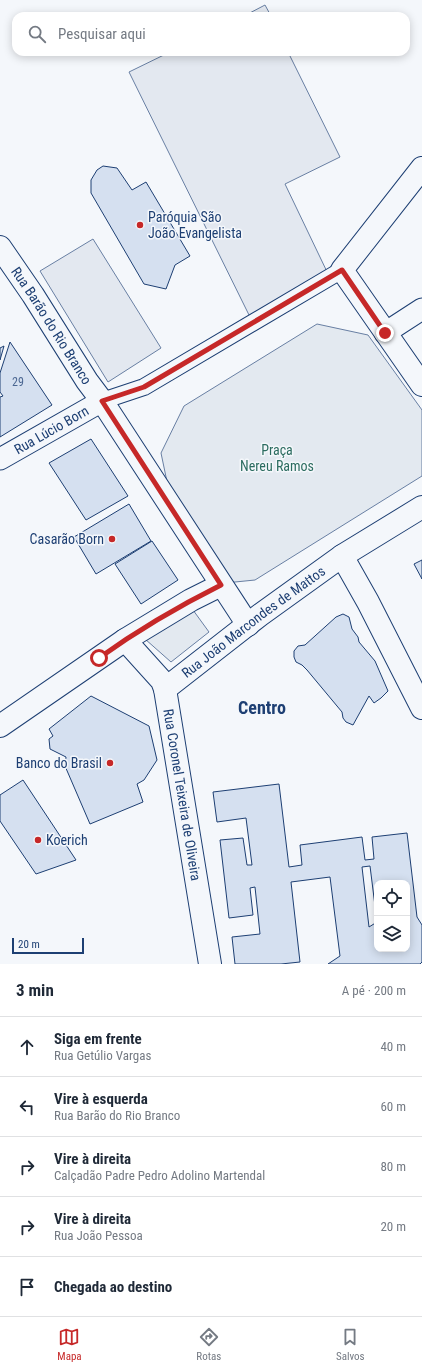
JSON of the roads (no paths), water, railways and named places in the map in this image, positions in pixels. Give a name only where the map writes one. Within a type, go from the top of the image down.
[{"type":"main road","points":[[422,168],[342,270],[422,385]]},
{"type":"main road","name":"Rua Barão do Rio Branco","points":[[0,247],[33,295],[87,381],[102,401],[248,625]]},
{"type":"main road","points":[[422,508],[342,556],[368,602],[422,708]]},
{"type":"main road","name":"Rua João Marcondes de Mattos","points":[[165,689],[248,625],[342,556]]},
{"type":"main road","points":[[0,726],[125,640],[191,600],[221,585]]},
{"type":"main road","name":"Rua Coronel Teixeira de Oliveira","points":[[125,640],[162,681],[165,689],[210,964]]},
{"type":"street","points":[[102,401],[144,387],[342,270]]},
{"type":"street","points":[[385,333],[422,309]]},
{"type":"street","name":"Rua Lúcio Born","points":[[0,458],[102,401]]},
{"type":"place","name":"Paróquia São João Evangelista","points":[[140,225]]},
{"type":"place","name":"Casarão Born","points":[[112,539]]},
{"type":"place","name":"Banco do Brasil","points":[[110,763]]},
{"type":"place","name":"Koerich","points":[[38,840]]},
{"type":"district","name":"Centro","points":[[262,707]]},
{"type":"park label","name":"Praça Nereu Ramos","points":[[277,458]]}]
